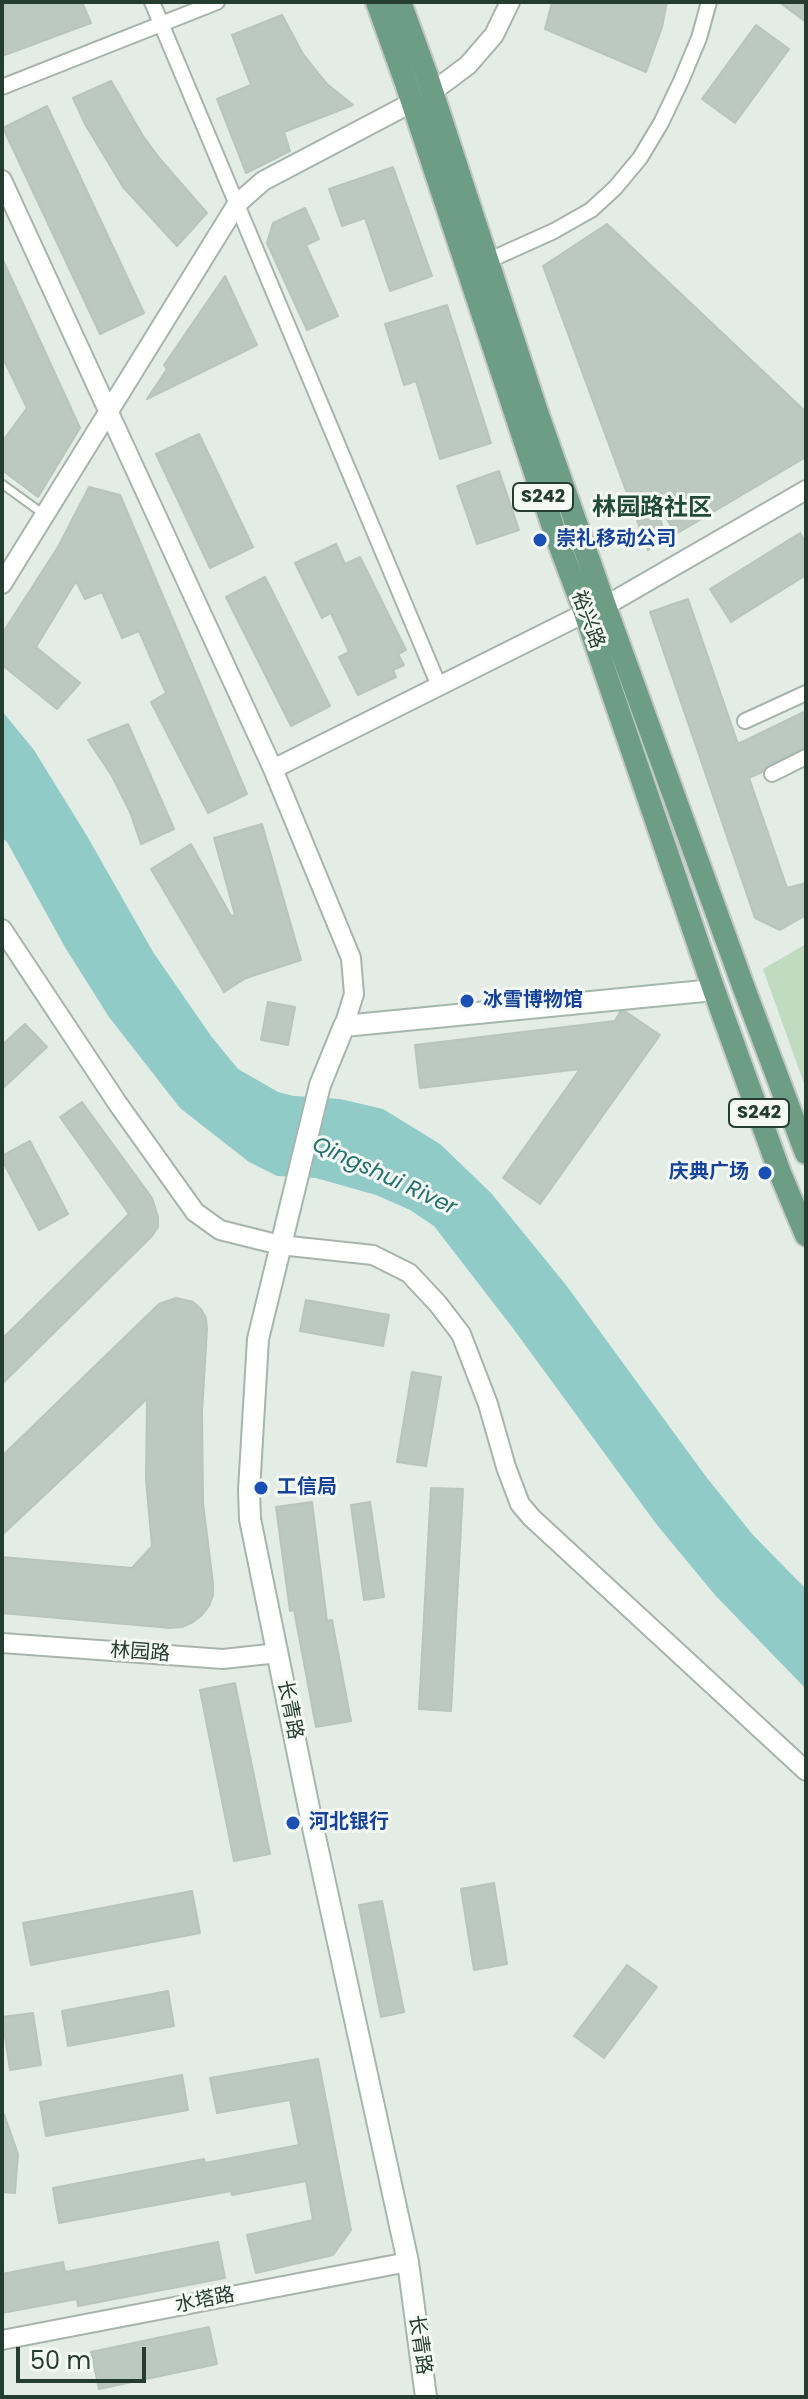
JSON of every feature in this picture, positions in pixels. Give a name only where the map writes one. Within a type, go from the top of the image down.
[{"type":"main road","name":"裕兴路","points":[[377,2],[422,97]]},
{"type":"main road","name":"裕兴路","points":[[400,2],[422,97],[595,610],[714,990],[780,1173],[806,1235]]},
{"type":"main road","name":"裕兴路","points":[[595,610],[806,1153]]},
{"type":"main road","points":[[344,1026],[714,990]]},
{"type":"main road","name":"长青路","points":[[344,1026],[320,1085],[258,1339],[250,1519],[312,1823],[408,2262],[426,2397]]},
{"type":"street","points":[[152,2],[439,686]]},
{"type":"street","points":[[2,87],[217,2]]},
{"type":"street","points":[[2,584],[237,204],[263,181],[422,97],[468,65],[494,35],[510,2]]},
{"type":"street","points":[[477,265],[554,231],[591,210],[624,178],[640,158],[681,81],[699,38],[709,2]]},
{"type":"street","points":[[2,180],[273,769],[351,958],[354,994],[344,1026]]},
{"type":"street","points":[[273,769],[595,610],[806,490]]},
{"type":"street","points":[[745,721],[806,693]]},
{"type":"street","points":[[772,774],[806,757]]},
{"type":"street","points":[[2,929],[118,1104],[195,1212],[220,1230],[280,1245],[373,1255],[409,1273],[461,1334],[488,1404],[520,1504],[806,1771]]},
{"type":"street","points":[[714,990],[745,991]]},
{"type":"street","name":"林园路","points":[[2,1643],[223,1659],[278,1653]]},
{"type":"street","name":"水塔路","points":[[2,2340],[408,2262]]},
{"type":"lane","points":[[2,484],[44,515]]},
{"type":"green space","points":[[806,944],[806,1089],[763,969]]},
{"type":"water","name":"Qingshui River","points":[[2,711],[34,750],[153,952],[211,1036],[238,1069],[278,1092],[340,1099],[383,1109],[440,1144],[491,1193],[566,1285],[707,1478],[753,1535],[806,1589],[806,1689],[715,1595],[657,1525],[434,1226],[410,1210],[376,1195],[316,1178],[277,1176],[249,1162],[180,1108],[109,1017],[2,838]]},
{"type":"building","points":[[2,2],[82,2],[91,23],[2,56]]},
{"type":"building","points":[[552,2],[667,2],[646,72],[545,29]]},
{"type":"building","points":[[779,2],[806,2],[806,22]]},
{"type":"building","points":[[282,15],[303,54],[327,84],[353,105],[284,132],[290,151],[246,173],[217,99],[251,85],[232,35]]},
{"type":"building","points":[[756,25],[789,49],[735,123],[702,99]]},
{"type":"building","points":[[111,81],[143,136],[207,213],[177,246],[123,187],[73,98]]},
{"type":"building","points":[[47,106],[144,313],[100,334],[3,128]]},
{"type":"building","points":[[393,167],[432,276],[390,291],[365,218],[342,226],[329,189]]},
{"type":"building","points":[[305,208],[319,239],[306,245],[338,316],[307,330],[267,243],[273,223]]},
{"type":"building","points":[[607,224],[806,412],[806,457],[676,534],[665,516],[660,519],[667,539],[648,550],[543,266]]},
{"type":"building","points":[[2,258],[80,428],[38,497],[2,470],[2,442],[27,408],[2,356]]},
{"type":"building","points":[[225,276],[257,345],[147,399],[167,369],[164,365]]},
{"type":"building","points":[[447,305],[491,443],[440,459],[416,381],[404,385],[385,324]]},
{"type":"building","points":[[199,434],[253,547],[210,568],[156,454]]},
{"type":"building","points":[[499,471],[519,530],[477,544],[457,486]]},
{"type":"building","points":[[89,487],[120,495],[247,794],[208,813],[151,702],[166,693],[139,631],[122,638],[102,592],[85,599],[76,581],[36,647],[80,683],[57,709],[2,665],[2,634],[58,547]]},
{"type":"building","points":[[800,533],[806,543],[806,575],[731,622],[710,589]]},
{"type":"building","points":[[336,544],[345,564],[360,557],[406,650],[398,654],[404,665],[393,670],[396,677],[358,695],[339,657],[349,652],[331,613],[322,618],[295,563]]},
{"type":"building","points":[[265,577],[330,706],[291,726],[226,597]]},
{"type":"building","points":[[688,599],[738,744],[806,711],[806,747],[749,778],[787,888],[806,883],[806,915],[780,930],[755,918],[650,612]]},
{"type":"building","points":[[128,724],[174,829],[141,844],[130,812],[112,776],[88,740]]},
{"type":"building","points":[[262,824],[301,960],[246,978],[224,992],[151,869],[191,844],[231,916],[235,915],[214,838]]},
{"type":"building","points":[[268,1002],[295,1007],[288,1045],[261,1040]]},
{"type":"building","points":[[620,1012],[626,1012],[660,1035],[540,1204],[503,1178],[580,1069],[420,1088],[415,1045],[615,1021]]},
{"type":"building","points":[[25,1024],[47,1047],[2,1089],[2,1045]]},
{"type":"building","points":[[82,1102],[152,1198],[158,1227],[2,1384],[2,1339],[129,1214],[60,1117]]},
{"type":"building","points":[[30,1141],[68,1214],[39,1230],[2,1160],[2,1156]]},
{"type":"building","points":[[176,1298],[193,1302],[206,1318],[202,1412],[203,1503],[213,1583],[209,1606],[193,1622],[170,1628],[2,1613],[2,1557],[132,1568],[152,1546],[146,1480],[147,1399],[2,1535],[2,1456],[159,1304]]},
{"type":"building","points":[[306,1300],[389,1315],[383,1346],[300,1331]]},
{"type":"building","points":[[412,1372],[441,1377],[426,1466],[397,1462]]},
{"type":"building","points":[[431,1488],[463,1489],[451,1711],[419,1709]]},
{"type":"building","points":[[312,1502],[327,1621],[332,1620],[351,1721],[316,1727],[294,1610],[290,1611],[276,1507]]},
{"type":"building","points":[[370,1502],[384,1597],[364,1600],[351,1505]]},
{"type":"building","points":[[235,1683],[270,1854],[234,1861],[200,1690]]},
{"type":"building","points":[[494,1883],[507,1964],[474,1970],[461,1889]]},
{"type":"building","points":[[192,1891],[200,1933],[31,1965],[23,1923]]},
{"type":"building","points":[[382,1901],[404,2012],[381,2017],[359,1905]]},
{"type":"building","points":[[627,1965],[657,1987],[604,2058],[574,2036]]},
{"type":"building","points":[[168,1991],[174,2026],[68,2046],[62,2011]]},
{"type":"building","points":[[33,2013],[41,2065],[10,2070],[2,2017]]},
{"type":"building","points":[[318,2059],[351,2230],[333,2255],[256,2273],[247,2235],[313,2220],[306,2181],[232,2195],[231,2191],[59,2223],[53,2188],[204,2159],[205,2163],[299,2145],[290,2100],[217,2113],[210,2078]]},
{"type":"building","points":[[182,2075],[188,2110],[46,2136],[40,2102]]},
{"type":"building","points":[[4,2114],[18,2154],[15,2193],[2,2192]]},
{"type":"building","points":[[218,2242],[225,2278],[78,2306],[77,2299],[2,2313],[2,2274],[63,2262],[65,2272]]},
{"type":"building","points":[[209,2327],[217,2364],[99,2389],[91,2352]]},
{"type":"place","name":"崇礼移动公司","points":[[540,540]]},
{"type":"place","name":"冰雪博物馆","points":[[467,1001]]},
{"type":"place","name":"庆典广场","points":[[765,1173]]},
{"type":"place","name":"工信局","points":[[261,1488]]},
{"type":"place","name":"河北银行","points":[[293,1823]]},
{"type":"district","name":"林园路社区","points":[[652,509]]}]
